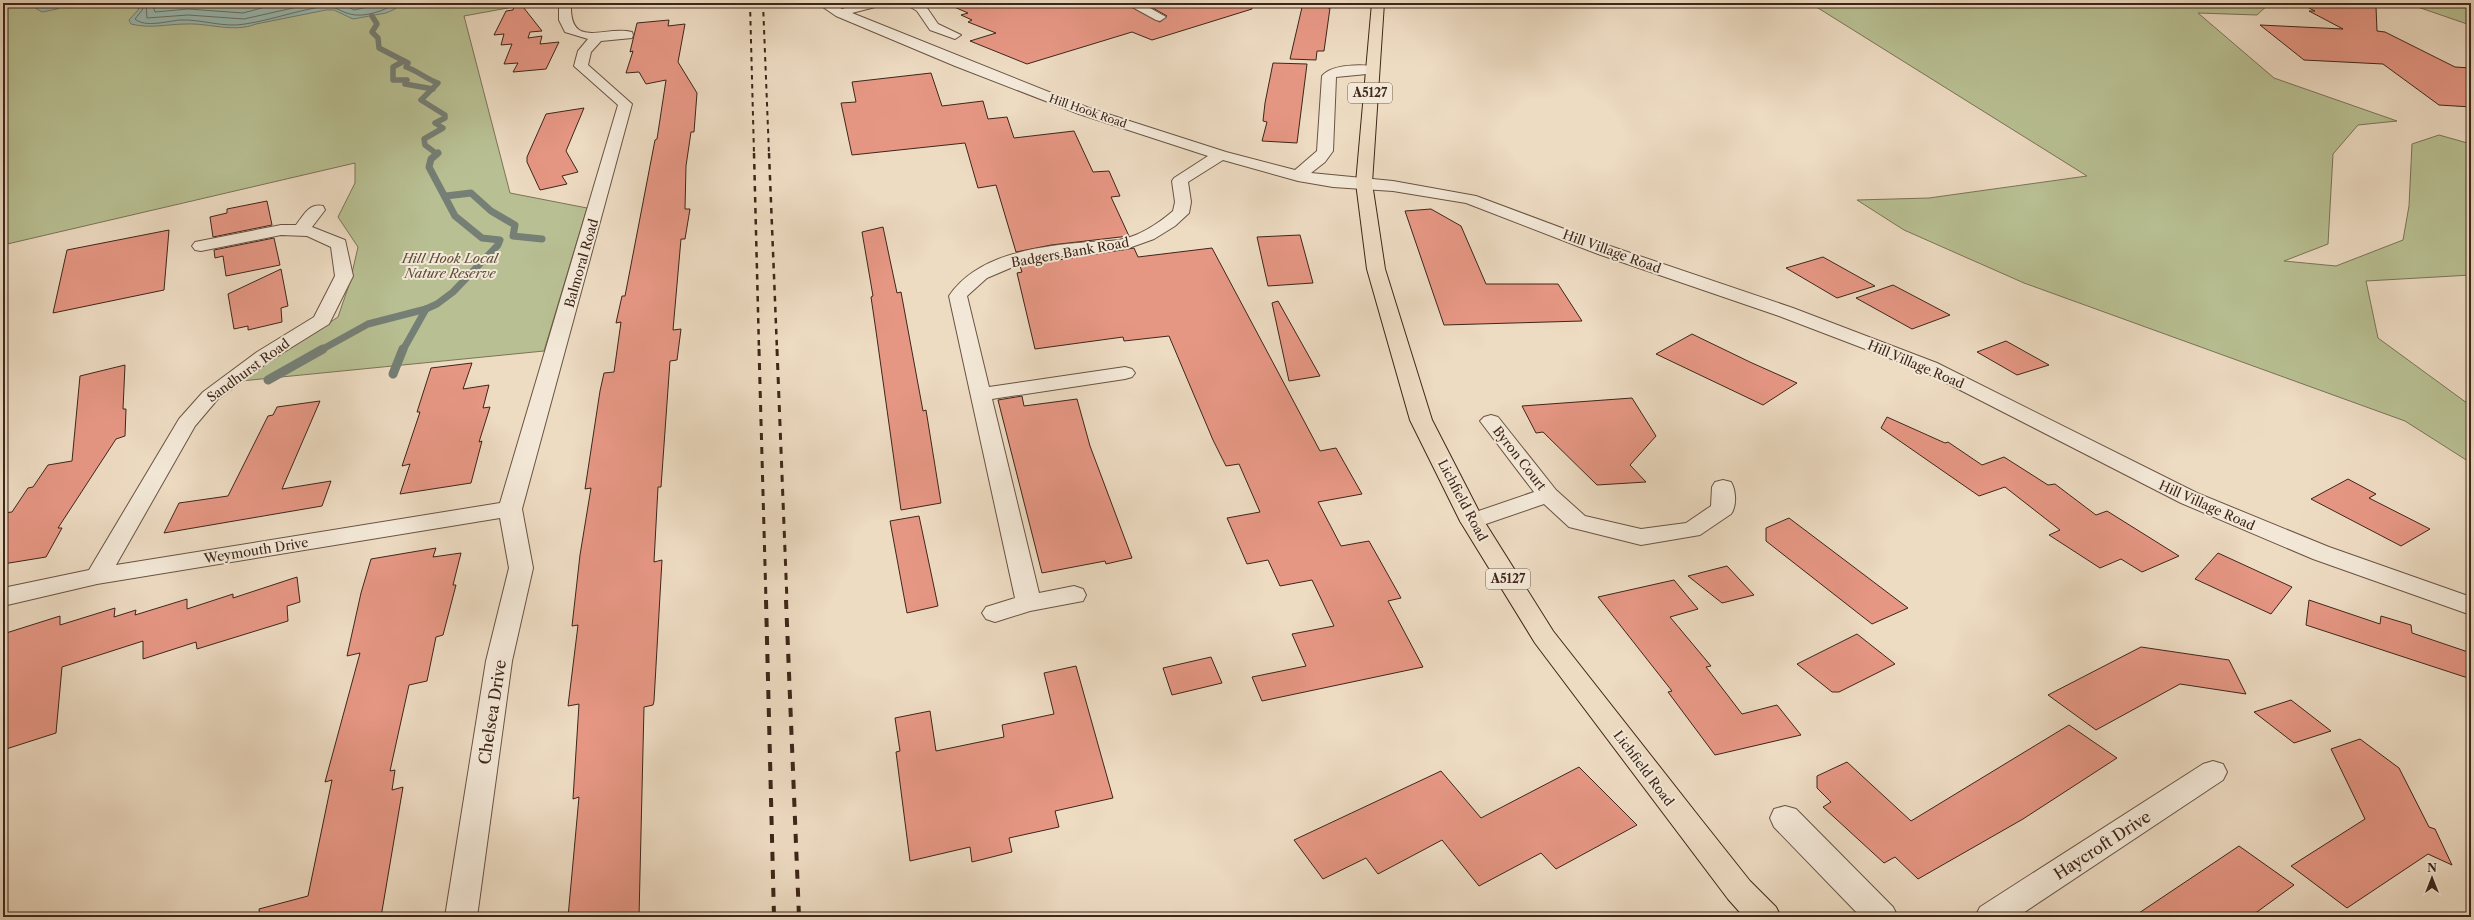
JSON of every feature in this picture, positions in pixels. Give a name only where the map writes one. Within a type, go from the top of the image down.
[{"type":"main road","name":"Lichfield Road","points":[[1378,3],[1364,183],[1376,269],[1421,420],[1472,521],[1544,637],[1689,827],[1739,890],[1765,917]]},
{"type":"street","points":[[565,3],[563,17],[566,28],[572,32],[597,37],[627,35]]},
{"type":"street","name":"Hill Hook Road","points":[[823,3],[840,13],[960,63],[1084,111],[1222,155],[1298,176],[1333,182],[1364,183]]},
{"type":"street","points":[[840,13],[874,3]]},
{"type":"street","points":[[910,3],[920,8],[928,28],[955,35]]},
{"type":"street","points":[[1138,4],[1160,17]]},
{"type":"street","name":"Balmoral Road","points":[[510,509],[623,117],[625,104],[581,66],[585,51],[597,37]]},
{"type":"street","points":[[1298,176],[1320,159],[1324,151],[1329,76],[1334,72],[1372,70]]},
{"type":"street","name":"Badgers Bank Road","points":[[1029,603],[958,296],[965,284],[981,274],[1011,261],[1082,248],[1124,244],[1146,237],[1170,223],[1181,213],[1183,202],[1180,181],[1191,172],[1222,155]]},
{"type":"street","name":"Hill Village Road","points":[[1364,183],[1413,188],[1470,199],[1604,250],[1786,312],[1930,367],[2188,498],[2321,553],[2471,606]]},
{"type":"street","points":[[301,230],[317,210]]},
{"type":"street","name":"Sandhurst Road","points":[[97,576],[186,422],[210,396],[264,356],[322,320],[344,276],[339,244],[312,232],[301,230],[281,230],[202,246]]},
{"type":"street","points":[[980,395],[1125,373]]},
{"type":"street","name":"Byron Court","points":[[1491,421],[1548,495],[1576,522],[1641,537],[1692,530],[1724,509],[1723,487]]},
{"type":"street","name":"Byron Court","points":[[1472,521],[1548,495]]},
{"type":"street","name":"Weymouth Drive","points":[[3,597],[97,576],[510,509]]},
{"type":"street","name":"Chelsea Drive","points":[[461,917],[499,661],[521,568],[510,509]]},
{"type":"street","points":[[995,613],[1029,603],[1074,595]]},
{"type":"street","name":"Haycroft Drive","points":[[1991,917],[2212,772]]},
{"type":"street","points":[[1785,818],[1882,917]]},
{"type":"green space","name":"Hill Hook Local Nature Reserve","points":[[3,3],[535,3],[464,16],[510,193],[587,208],[544,351],[241,381],[338,317],[350,282],[358,247],[338,217],[355,183],[355,163],[3,245],[3,55],[7,54],[3,48]]},
{"type":"green space","points":[[1810,3],[2270,3],[2257,15],[2198,13],[2274,78],[2397,121],[2358,125],[2333,154],[2328,244],[2284,261],[2336,266],[2403,240],[2409,206],[2412,144],[2439,135],[2471,144],[2471,275],[2366,281],[2378,338],[2471,406],[2471,463],[2405,421],[2024,283],[1904,230],[1857,200],[1929,198],[2087,176]]},
{"type":"green space","points":[[2406,3],[2471,3],[2471,25],[2470,25]]},
{"type":"water","points":[[27,3],[68,3],[57,9],[42,12]]},
{"type":"water","points":[[130,3],[402,3],[395,9],[386,13],[353,19],[334,10],[326,10],[247,27],[230,28],[195,24],[152,26],[131,24],[129,20],[139,9]]},
{"type":"building","points":[[515,3],[520,3],[542,31],[530,32],[528,38],[542,36],[540,44],[559,42],[546,69],[513,72],[518,63],[504,64],[512,44],[501,45],[504,34],[494,35],[506,11],[513,10]]},
{"type":"building","points":[[945,3],[1124,3],[1160,22],[1167,16],[1144,3],[1252,3],[1252,9],[1152,40],[1132,32],[1027,64],[970,41],[996,33],[968,22],[972,20],[961,15],[968,13]]},
{"type":"building","points":[[1303,3],[1329,4],[1328,8],[1330,8],[1324,51],[1317,51],[1316,60],[1290,59]]},
{"type":"building","points":[[2307,7],[2376,7],[2377,31],[2385,32],[2455,67],[2471,68],[2471,107],[2439,105],[2383,64],[2304,60],[2260,25],[2343,29],[2309,11],[2315,11]]},
{"type":"building","points":[[669,20],[668,26],[685,24],[678,62],[697,93],[694,132],[691,132],[686,166],[685,209],[690,209],[685,239],[681,239],[673,330],[681,329],[677,360],[670,361],[661,487],[658,487],[654,562],[662,560],[654,701],[653,705],[644,707],[639,917],[568,917],[579,797],[573,799],[579,704],[568,706],[578,625],[572,626],[580,555],[591,488],[585,489],[604,373],[614,372],[621,322],[616,323],[622,296],[625,296],[655,140],[657,139],[666,80],[646,84],[639,72],[626,73],[633,51],[630,52],[637,23]]},
{"type":"building","points":[[1273,63],[1307,64],[1297,143],[1262,141],[1267,122],[1263,121],[1265,103]]},
{"type":"building","points":[[931,73],[942,106],[983,101],[988,119],[1007,117],[1014,138],[1074,131],[1093,172],[1109,171],[1120,196],[1111,197],[1129,236],[1051,245],[1016,252],[996,185],[978,188],[965,143],[852,155],[841,103],[856,102],[852,82]]},
{"type":"building","points":[[584,108],[566,151],[578,172],[562,176],[567,184],[540,190],[527,162],[527,157],[546,114]]},
{"type":"building","points":[[267,201],[272,225],[213,237],[210,217],[227,213],[227,209]]},
{"type":"building","points":[[1431,209],[1461,226],[1486,284],[1558,284],[1582,321],[1444,325],[1405,211]]},
{"type":"building","points":[[883,227],[897,293],[901,292],[923,411],[926,410],[941,503],[901,510],[871,297],[873,296],[862,232]]},
{"type":"building","points":[[169,230],[164,290],[53,313],[67,250]]},
{"type":"building","points":[[1300,235],[1313,283],[1268,286],[1257,237]]},
{"type":"building","points":[[274,238],[280,265],[226,276],[223,256],[215,258],[214,250]]},
{"type":"building","points":[[1134,248],[1138,257],[1212,248],[1320,451],[1336,448],[1362,494],[1318,502],[1341,546],[1369,541],[1401,598],[1388,601],[1423,667],[1262,701],[1252,677],[1306,666],[1292,634],[1334,626],[1312,580],[1280,586],[1268,560],[1247,564],[1227,518],[1260,512],[1239,464],[1226,466],[1213,440],[1169,336],[1124,341],[1123,337],[1035,349],[1017,273],[1022,272],[1020,266]]},
{"type":"building","points":[[1823,257],[1875,286],[1837,298],[1786,268]]},
{"type":"building","points":[[281,269],[288,306],[281,308],[282,322],[248,330],[248,326],[234,329],[228,294]]},
{"type":"building","points":[[1893,285],[1950,315],[1912,329],[1856,298]]},
{"type":"building","points":[[1278,301],[1320,376],[1289,381],[1272,303]]},
{"type":"building","points":[[1692,334],[1797,383],[1763,405],[1656,354]]},
{"type":"building","points":[[2006,341],[2049,365],[2017,375],[1977,352]]},
{"type":"building","points":[[472,363],[463,389],[489,385],[483,408],[490,407],[479,442],[482,441],[471,483],[400,494],[410,464],[402,466],[420,412],[417,412],[431,368]]},
{"type":"building","points":[[125,365],[123,409],[126,409],[125,436],[116,439],[58,528],[62,528],[46,557],[3,564],[3,513],[12,512],[28,488],[33,487],[48,465],[72,461],[80,376]]},
{"type":"building","points":[[1022,396],[1024,406],[1077,399],[1090,446],[1132,558],[1106,564],[1105,561],[1042,573],[998,400]]},
{"type":"building","points":[[1632,398],[1656,436],[1630,465],[1646,482],[1597,485],[1543,432],[1536,433],[1522,406]]},
{"type":"building","points":[[320,401],[282,489],[331,481],[322,506],[164,533],[179,503],[228,496],[268,416],[273,415],[277,407]]},
{"type":"building","points":[[1887,417],[1945,443],[1948,442],[1982,465],[2004,457],[2048,485],[2055,484],[2096,515],[2107,511],[2179,556],[2142,572],[2121,559],[2100,568],[2049,535],[2060,530],[2005,487],[1979,496],[1881,428]]},
{"type":"building","points":[[2348,479],[2376,494],[2369,498],[2430,529],[2401,546],[2311,499]]},
{"type":"building","points":[[919,516],[938,606],[907,613],[890,521]]},
{"type":"building","points":[[1789,518],[1908,608],[1872,624],[1766,541],[1766,528]]},
{"type":"building","points":[[436,548],[433,557],[461,553],[453,585],[456,585],[443,635],[436,637],[427,681],[409,685],[390,771],[395,770],[392,790],[403,787],[381,917],[260,917],[259,909],[308,896],[332,780],[325,782],[360,653],[347,656],[361,593],[371,559]]},
{"type":"building","points":[[2218,553],[2292,587],[2271,614],[2195,579]]},
{"type":"building","points":[[1727,566],[1754,595],[1722,603],[1688,576]]},
{"type":"building","points":[[297,577],[300,602],[287,606],[288,621],[197,649],[196,642],[143,659],[143,641],[62,667],[56,733],[3,750],[3,634],[60,616],[60,625],[115,608],[114,617],[136,610],[135,615],[187,599],[187,609],[233,594],[233,598]]},
{"type":"building","points":[[1674,580],[1698,609],[1670,617],[1711,666],[1706,667],[1742,714],[1777,705],[1801,735],[1715,755],[1668,692],[1672,691],[1598,597]]},
{"type":"building","points":[[2309,600],[2380,624],[2381,616],[2411,625],[2412,633],[2471,653],[2471,679],[2306,625]]},
{"type":"building","points":[[1857,634],[1895,664],[1839,692],[1832,692],[1797,664]]},
{"type":"building","points":[[2141,647],[2229,660],[2246,694],[2180,684],[2096,730],[2048,695]]},
{"type":"building","points":[[1211,657],[1222,683],[1172,695],[1163,668]]},
{"type":"building","points":[[1076,666],[1113,798],[1055,811],[1059,827],[1009,838],[1012,852],[972,862],[970,847],[910,861],[896,752],[900,751],[895,718],[930,711],[936,751],[1004,737],[1002,725],[1054,714],[1044,673]]},
{"type":"building","points":[[2291,700],[2331,731],[2294,743],[2254,712]]},
{"type":"building","points":[[2069,725],[2117,758],[2023,819],[1918,879],[1895,857],[1884,863],[1823,807],[1831,802],[1817,788],[1817,776],[1847,762],[1911,821]]},
{"type":"building","points":[[2360,739],[2399,768],[2429,827],[2435,829],[2452,865],[2428,854],[2347,908],[2291,866],[2365,819],[2331,749]]},
{"type":"building","points":[[1579,767],[1637,825],[1556,869],[1541,853],[1479,886],[1442,840],[1378,874],[1366,858],[1323,879],[1294,840],[1441,771],[1481,818]]},
{"type":"building","points":[[2239,846],[2294,885],[2250,917],[2133,917]]},
{"type":"waterway","points":[[372,16],[377,24],[372,32],[378,38],[379,48],[408,63],[406,67],[438,83],[432,89]]},
{"type":"waterway","points":[[404,61],[393,67],[393,80],[407,80],[405,84],[432,89]]},
{"type":"waterway","points":[[432,89],[421,100],[445,115],[445,118],[435,123],[443,128],[424,139],[425,145],[437,154]]},
{"type":"waterway","points":[[426,309],[437,304],[453,292],[498,245],[500,240],[482,238],[455,216],[429,167],[431,159],[437,154]]},
{"type":"waterway","points":[[446,196],[471,193],[491,211],[515,225],[513,236],[542,239]]},
{"type":"waterway","points":[[321,350],[368,324],[426,309]]},
{"type":"waterway","points":[[403,350],[426,309]]},
{"type":"waterway","points":[[268,380],[323,349]]},
{"type":"waterway","points":[[393,374],[403,349]]},
{"type":"railway","points":[[750,3],[754,154]]},
{"type":"railway","points":[[763,3],[769,154]]},
{"type":"railway","points":[[754,153],[759,350]]},
{"type":"railway","points":[[769,153],[777,350]]},
{"type":"railway","points":[[759,349],[766,601]]},
{"type":"railway","points":[[777,349],[787,601]]},
{"type":"railway","points":[[766,600],[774,917]]},
{"type":"railway","points":[[786,600],[799,917]]}]
